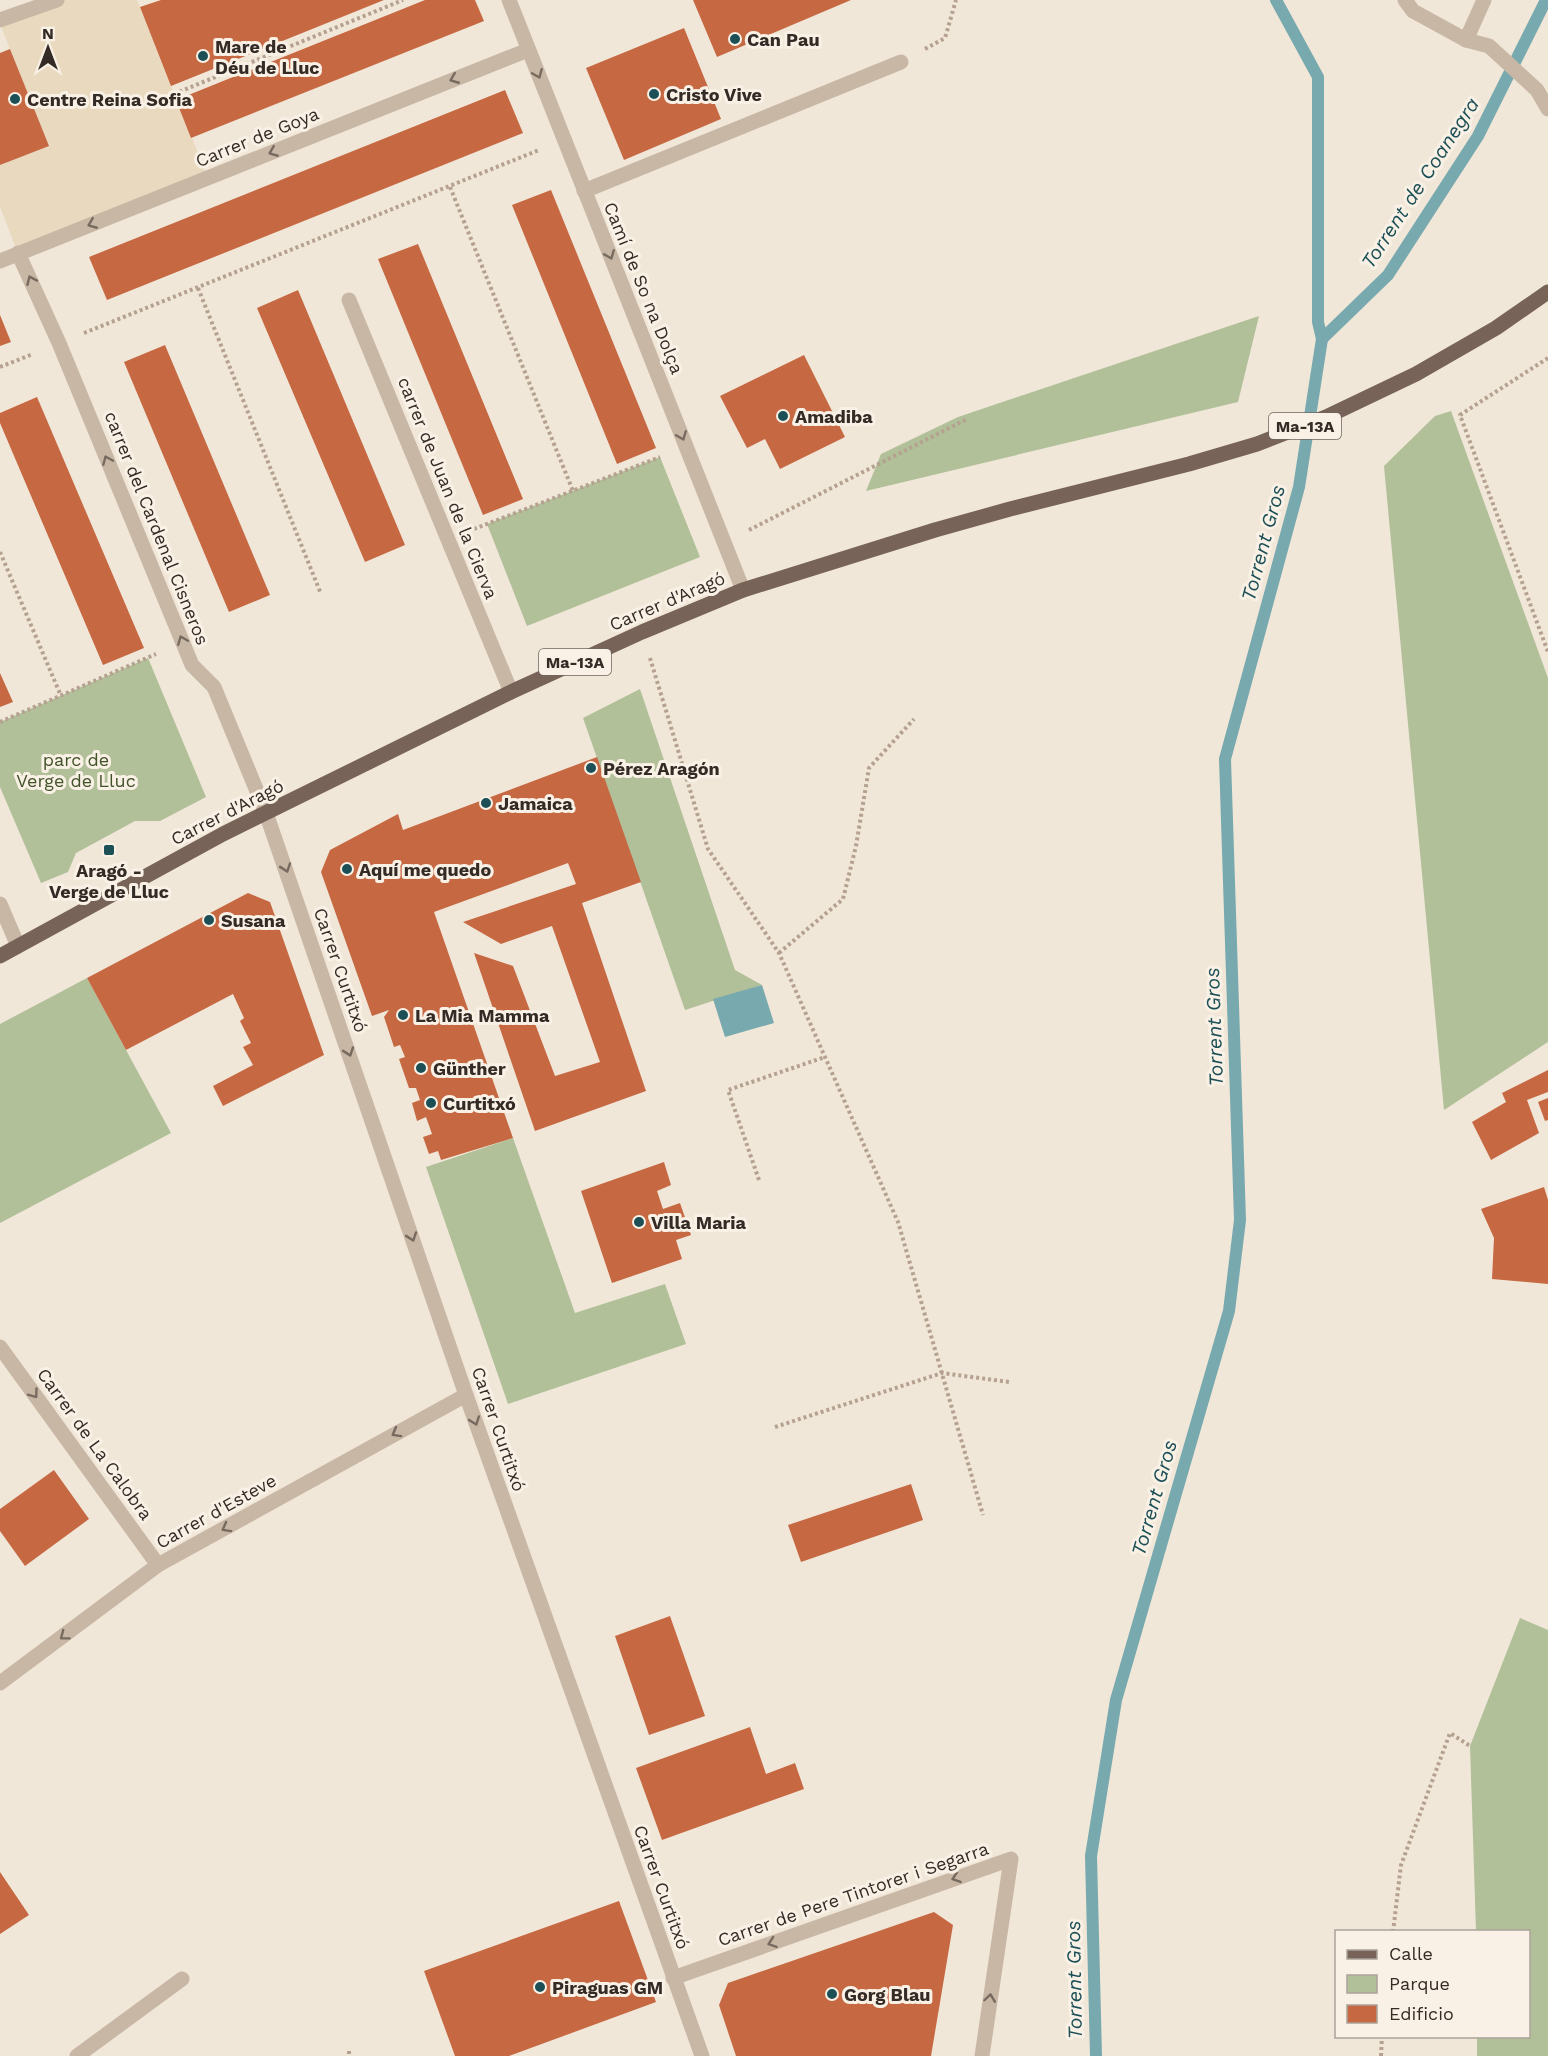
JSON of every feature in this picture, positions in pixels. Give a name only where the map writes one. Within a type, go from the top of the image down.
[{"type":"main road","name":"Carrer d'Aragó","points":[[0,956],[223,834],[511,692],[642,632],[743,590],[967,521],[1189,464],[1257,444],[1326,417],[1416,374],[1496,327],[1548,292]]},
{"type":"street","points":[[0,20],[57,0]]},
{"type":"street","name":"Camí de So na Dolça","points":[[509,0],[743,590]]},
{"type":"street","points":[[1405,0],[1413,11],[1466,40],[1489,46],[1537,90],[1548,109]]},
{"type":"street","points":[[1466,40],[1484,0]]},
{"type":"street","name":"Carrer de Goya","points":[[0,261],[528,50]]},
{"type":"street","points":[[584,191],[901,62]]},
{"type":"street","name":"carrer del Cardenal Cisneros","points":[[18,254],[59,343],[192,665],[214,687],[266,813]]},
{"type":"street","name":"carrer de Juan de la Cierva","points":[[349,300],[511,692]]},
{"type":"street","name":"Carrer Curtitxó","points":[[266,813],[466,1395],[702,2056]]},
{"type":"street","points":[[0,903],[18,946]]},
{"type":"street","name":"Carrer de La Calobra","points":[[0,1347],[158,1565]]},
{"type":"street","name":"Carrer d'Esteve","points":[[0,1683],[158,1565],[466,1395]]},
{"type":"street","name":"Carrer de Pere Tintorer i Segarra","points":[[673,1978],[1011,1859],[982,2056]]},
{"type":"street","points":[[77,2056],[182,1979]]},
{"type":"path","points":[[174,93],[403,0]]},
{"type":"path","points":[[901,62],[945,38],[956,0]]},
{"type":"path","points":[[0,367],[566,140]]},
{"type":"path","points":[[450,187],[573,491]]},
{"type":"path","points":[[198,288],[321,594]]},
{"type":"path","points":[[1548,358],[1460,415],[1548,652]]},
{"type":"path","points":[[724,543],[968,419]]},
{"type":"path","points":[[448,540],[686,447]]},
{"type":"path","points":[[0,552],[61,696]]},
{"type":"path","points":[[642,632],[708,849],[779,953],[898,1222],[983,1515]]},
{"type":"path","points":[[0,722],[183,643]]},
{"type":"path","points":[[779,953],[843,899],[856,846],[869,768],[914,719]]},
{"type":"path","points":[[759,1180],[728,1090],[825,1057]]},
{"type":"path","points":[[775,1427],[942,1373],[1009,1382]]},
{"type":"path","points":[[1393,1930],[1401,1865],[1450,1733],[1470,1746]]},
{"type":"path","points":[[1381,2056],[1382,2038]]},
{"type":"green space","points":[[1259,316],[1238,402],[866,491],[881,454],[958,417]]},
{"type":"green space","points":[[1451,411],[1548,678],[1548,1042],[1444,1110],[1384,466],[1435,416]]},
{"type":"green space","points":[[660,457],[700,557],[527,626],[487,524]]},
{"type":"green space","name":"parc de Verge de Lluc","points":[[148,658],[206,797],[160,821],[135,821],[76,853],[68,872],[41,883],[0,787],[0,722]]},
{"type":"green space","points":[[640,689],[735,970],[762,985],[685,1010],[583,718]]},
{"type":"green space","points":[[87,978],[171,1133],[0,1223],[0,1024]]},
{"type":"green space","points":[[513,1138],[575,1313],[665,1284],[686,1344],[508,1404],[426,1167]]},
{"type":"green space","points":[[1520,1618],[1548,1630],[1548,2056],[1477,2056],[1477,2038],[1530,2038],[1530,1930],[1476,1930],[1470,1746]]},
{"type":"shaded area","points":[[57,0],[137,0],[208,178],[18,253],[0,207],[0,165],[48,145],[0,24]]},
{"type":"water","points":[[762,985],[774,1023],[725,1037],[713,999]]},
{"type":"building","name":"Mare de Déu de Lluc","points":[[161,0],[384,0],[171,86],[140,7]]},
{"type":"building","points":[[425,0],[475,0],[484,21],[191,138],[176,100]]},
{"type":"building","name":"Can Pau","points":[[693,0],[851,0],[717,57]]},
{"type":"building","name":"Cristo Vive","points":[[684,28],[721,119],[624,160],[586,68]]},
{"type":"building","name":"Centre Reina Sofia","points":[[10,49],[49,146],[0,165],[0,53]]},
{"type":"building","points":[[505,90],[523,133],[107,300],[89,257]]},
{"type":"building","points":[[551,190],[656,448],[617,464],[512,205]]},
{"type":"building","points":[[418,244],[523,499],[483,515],[378,259]]},
{"type":"building","points":[[298,290],[405,545],[365,562],[257,308]]},
{"type":"building","points":[[0,315],[11,342],[0,346]]},
{"type":"building","points":[[165,345],[270,595],[229,612],[124,362]]},
{"type":"building","name":"Amadiba","points":[[804,355],[845,437],[780,469],[765,439],[747,448],[720,396]]},
{"type":"building","points":[[37,397],[144,648],[103,665],[0,423],[0,413]]},
{"type":"building","points":[[0,673],[13,702],[0,707]]},
{"type":"building","points":[[597,757],[641,882],[582,903],[646,1091],[535,1131],[474,953],[513,966],[555,1076],[600,1062],[552,926],[501,944],[463,922],[576,884],[568,863],[434,912],[513,1138],[441,1160],[438,1151],[429,1154],[423,1137],[432,1134],[426,1117],[417,1121],[412,1103],[420,1100],[416,1088],[409,1088],[399,1059],[405,1057],[400,1045],[394,1047],[384,1017],[389,1010],[372,1016],[321,872],[330,850],[398,814],[403,830]]},
{"type":"building","points":[[248,893],[270,902],[324,1055],[223,1106],[213,1086],[253,1065],[243,1047],[251,1043],[240,1021],[244,1018],[233,994],[126,1050],[87,978]]},
{"type":"building","points":[[1548,1070],[1548,1092],[1527,1100],[1539,1133],[1491,1160],[1472,1122],[1506,1102],[1502,1093]]},
{"type":"building","points":[[1548,1098],[1548,1120],[1545,1121],[1538,1102]]},
{"type":"building","name":"Villa Maria","points":[[664,1162],[671,1185],[657,1191],[663,1209],[680,1203],[691,1235],[676,1240],[682,1259],[612,1283],[581,1191]]},
{"type":"building","points":[[1544,1187],[1548,1200],[1548,1284],[1492,1279],[1494,1238],[1481,1209]]},
{"type":"building","points":[[54,1470],[89,1519],[25,1566],[0,1531],[0,1509]]},
{"type":"building","points":[[911,1484],[923,1520],[801,1562],[788,1525]]},
{"type":"building","points":[[670,1616],[705,1716],[649,1735],[615,1636]]},
{"type":"building","points":[[750,1727],[766,1774],[795,1763],[804,1789],[662,1840],[636,1768]]},
{"type":"building","points":[[0,1872],[29,1915],[0,1934]]},
{"type":"building","name":"Piraguas GM","points":[[619,1901],[656,2002],[509,2056],[455,2056],[424,1971]]},
{"type":"building","name":"Gorg Blau","points":[[934,1912],[953,1925],[931,2056],[736,2056],[719,2005],[728,1983]]},
{"type":"waterway","name":"Torrent Gros","points":[[1096,2056],[1091,1856],[1116,1700],[1229,1311],[1240,1220],[1225,759],[1299,487],[1322,339],[1318,322],[1318,77],[1276,0]]},
{"type":"waterway","name":"Torrent de Coanegra","points":[[1322,339],[1388,275],[1478,136],[1546,0]]},
{"type":"place","name":"Can Pau","points":[[735,39]]},
{"type":"place","name":"Mare de Déu de Lluc","points":[[203,56]]},
{"type":"place","name":"Cristo Vive","points":[[654,94]]},
{"type":"place","name":"Centre Reina Sofia","points":[[15,99]]},
{"type":"place","name":"Amadiba","points":[[783,416]]},
{"type":"place","name":"Pérez Aragón","points":[[591,768]]},
{"type":"place","name":"Jamaica","points":[[486,803]]},
{"type":"place","name":"Aragó - Verge de Lluc","points":[[109,850]]},
{"type":"place","name":"Aquí me quedo","points":[[347,869]]},
{"type":"place","name":"Susana","points":[[209,920]]},
{"type":"place","name":"La Mia Mamma","points":[[403,1015]]},
{"type":"place","name":"Günther","points":[[421,1068]]},
{"type":"place","name":"Curtitxó","points":[[431,1103]]},
{"type":"place","name":"Villa Maria","points":[[639,1222]]},
{"type":"place","name":"Piraguas GM","points":[[540,1987]]},
{"type":"place","name":"Gorg Blau","points":[[832,1994]]}]
